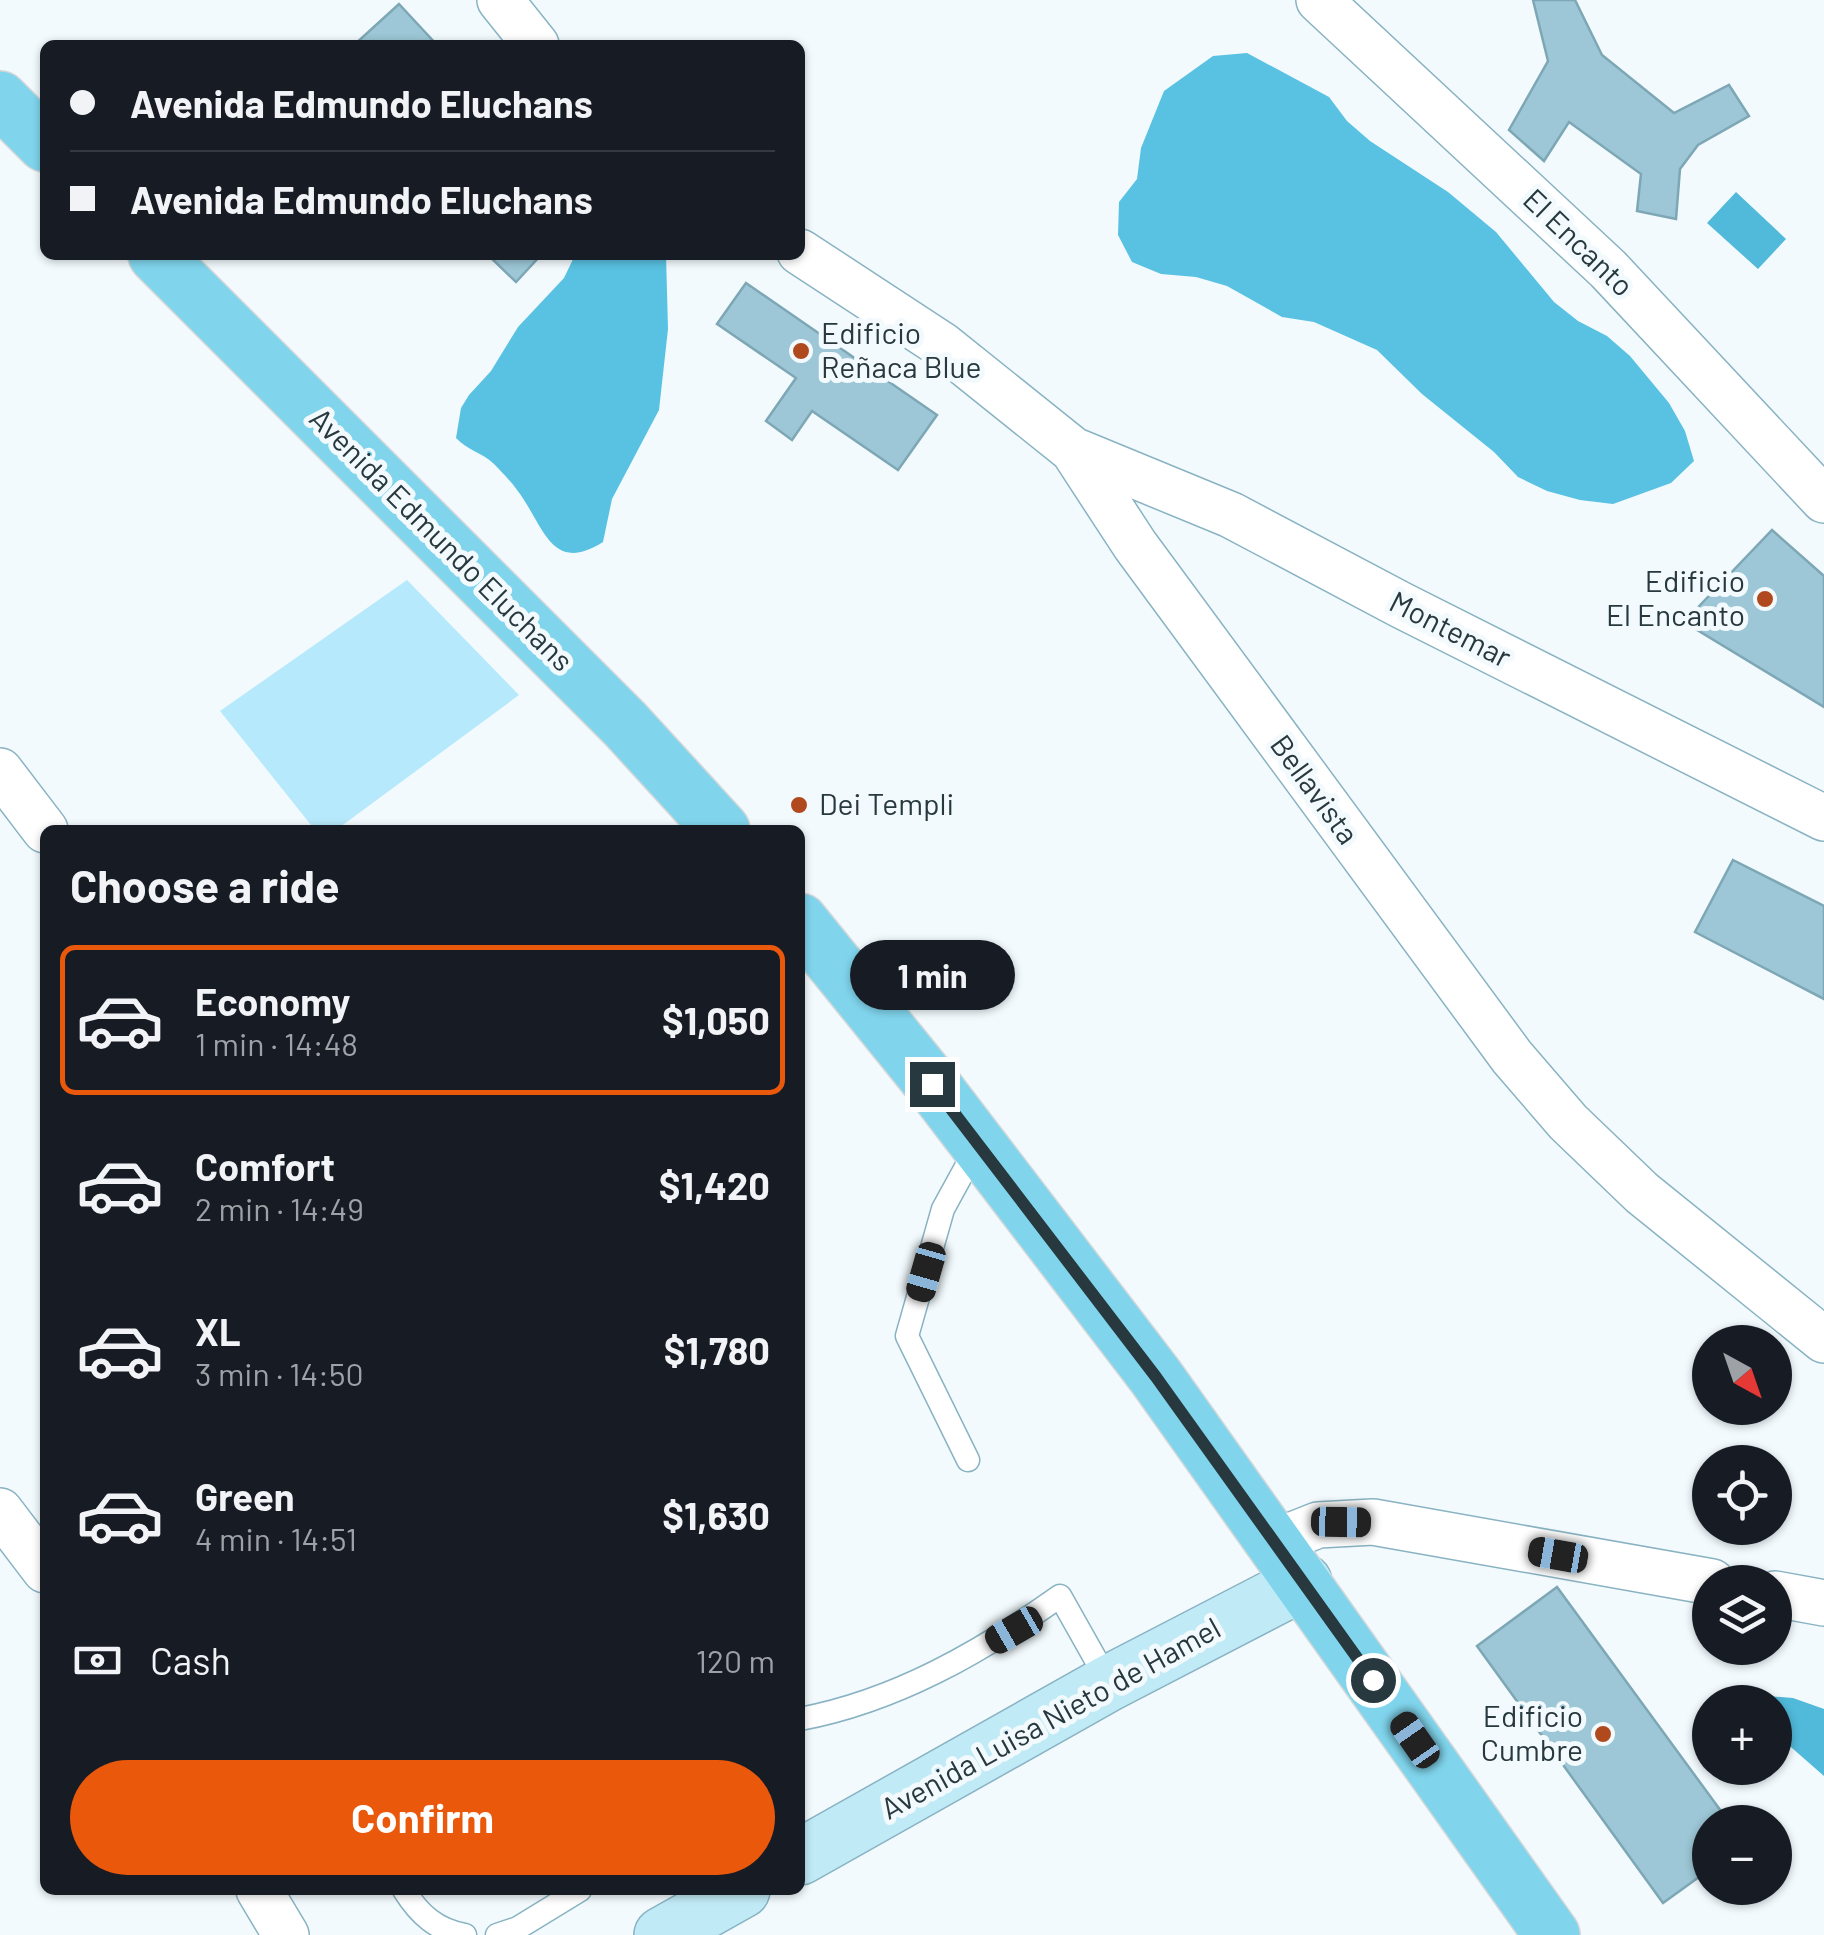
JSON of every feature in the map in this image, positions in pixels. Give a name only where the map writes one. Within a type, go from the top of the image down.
[{"type":"main road","points":[[0,99],[40,139]]},
{"type":"main road","name":"Avenida Edmundo Eluchans","points":[[161,260],[612,711],[717,825]]},
{"type":"main road","points":[[805,927],[1156,1377],[1552,1935]]},
{"type":"main road","name":"Avenida Luisa Nieto de Hamel","points":[[805,1855],[1109,1683],[1289,1562]]},
{"type":"main road","points":[[662,1935],[733,1895]]},
{"type":"street","points":[[500,0],[532,40]]},
{"type":"street","name":"El Encanto","points":[[1319,0],[1608,269],[1824,500]]},
{"type":"street","name":"Bellavista","points":[[805,255],[942,345],[1072,450],[1135,545],[1512,1057],[1568,1122],[1642,1192],[1824,1340]]},
{"type":"street","name":"Montemar","points":[[1072,450],[1231,515],[1824,818]]},
{"type":"street","points":[[0,771],[41,825]]},
{"type":"street","points":[[0,1511],[40,1563]]},
{"type":"street","points":[[1289,1562],[1318,1526],[1373,1522],[1692,1578]]},
{"type":"street","points":[[1792,1597],[1824,1603]]},
{"type":"street","points":[[261,1895],[286,1935]]},
{"type":"lane","points":[[968,1460],[907,1336],[944,1209],[978,1145]]},
{"type":"lane","points":[[805,1717],[842,1709],[913,1683],[997,1639],[1060,1596],[1109,1683]]},
{"type":"lane","points":[[407,1895],[418,1912],[435,1925],[465,1935]]},
{"type":"lane","points":[[497,1935],[518,1928],[572,1895]]},
{"type":"shaded area","points":[[1247,53],[1329,97],[1347,121],[1370,141],[1448,192],[1496,232],[1554,302],[1630,356],[1669,403],[1685,431],[1694,461],[1671,483],[1613,504],[1547,491],[1518,477],[1377,350],[1314,322],[1282,317],[1227,286],[1196,277],[1161,274],[1132,262],[1118,235],[1119,202],[1137,179],[1141,148],[1164,91],[1213,56]]},
{"type":"shaded area","points":[[1736,192],[1786,239],[1758,269],[1707,223]]},
{"type":"shaded area","points":[[573,260],[666,260],[668,329],[659,410],[612,499],[603,542],[574,553],[554,545],[506,476],[456,438],[461,408],[469,395],[491,371],[518,327],[564,278]]},
{"type":"shaded area","points":[[407,580],[519,695],[343,825],[311,825],[220,711]]},
{"type":"shaded area","points":[[1792,1698],[1824,1709],[1824,1776],[1792,1748]]},
{"type":"building","points":[[1533,0],[1575,0],[1602,55],[1674,113],[1729,85],[1749,116],[1698,145],[1680,169],[1676,219],[1637,211],[1641,174],[1569,122],[1544,161],[1509,130],[1548,61]]},
{"type":"building","points":[[399,4],[432,40],[359,40]]},
{"type":"building","points":[[493,260],[536,260],[516,282]]},
{"type":"building","name":"Edificio Reñaca Blue","points":[[746,283],[937,415],[898,470],[812,411],[792,440],[766,421],[796,378],[717,324]]},
{"type":"building","name":"Edificio El Encanto","points":[[1772,530],[1824,576],[1824,707],[1684,622]]},
{"type":"building","points":[[1733,860],[1824,906],[1824,999],[1695,932]]},
{"type":"building","name":"Edificio Cumbre","points":[[1557,1587],[1692,1771],[1692,1785],[1702,1785],[1717,1805],[1692,1805],[1692,1882],[1663,1903],[1477,1646]]},
{"type":"place","name":"Edificio Reñaca Blue","points":[[801,351]]},
{"type":"place","name":"Edificio El Encanto","points":[[1765,599]]},
{"type":"place","name":"Dei Templi","points":[[799,805]]},
{"type":"place","name":"Edificio Cumbre","points":[[1603,1734]]},
{"type":"route","points":[[932,1084],[1156,1377],[1373,1680]]}]
